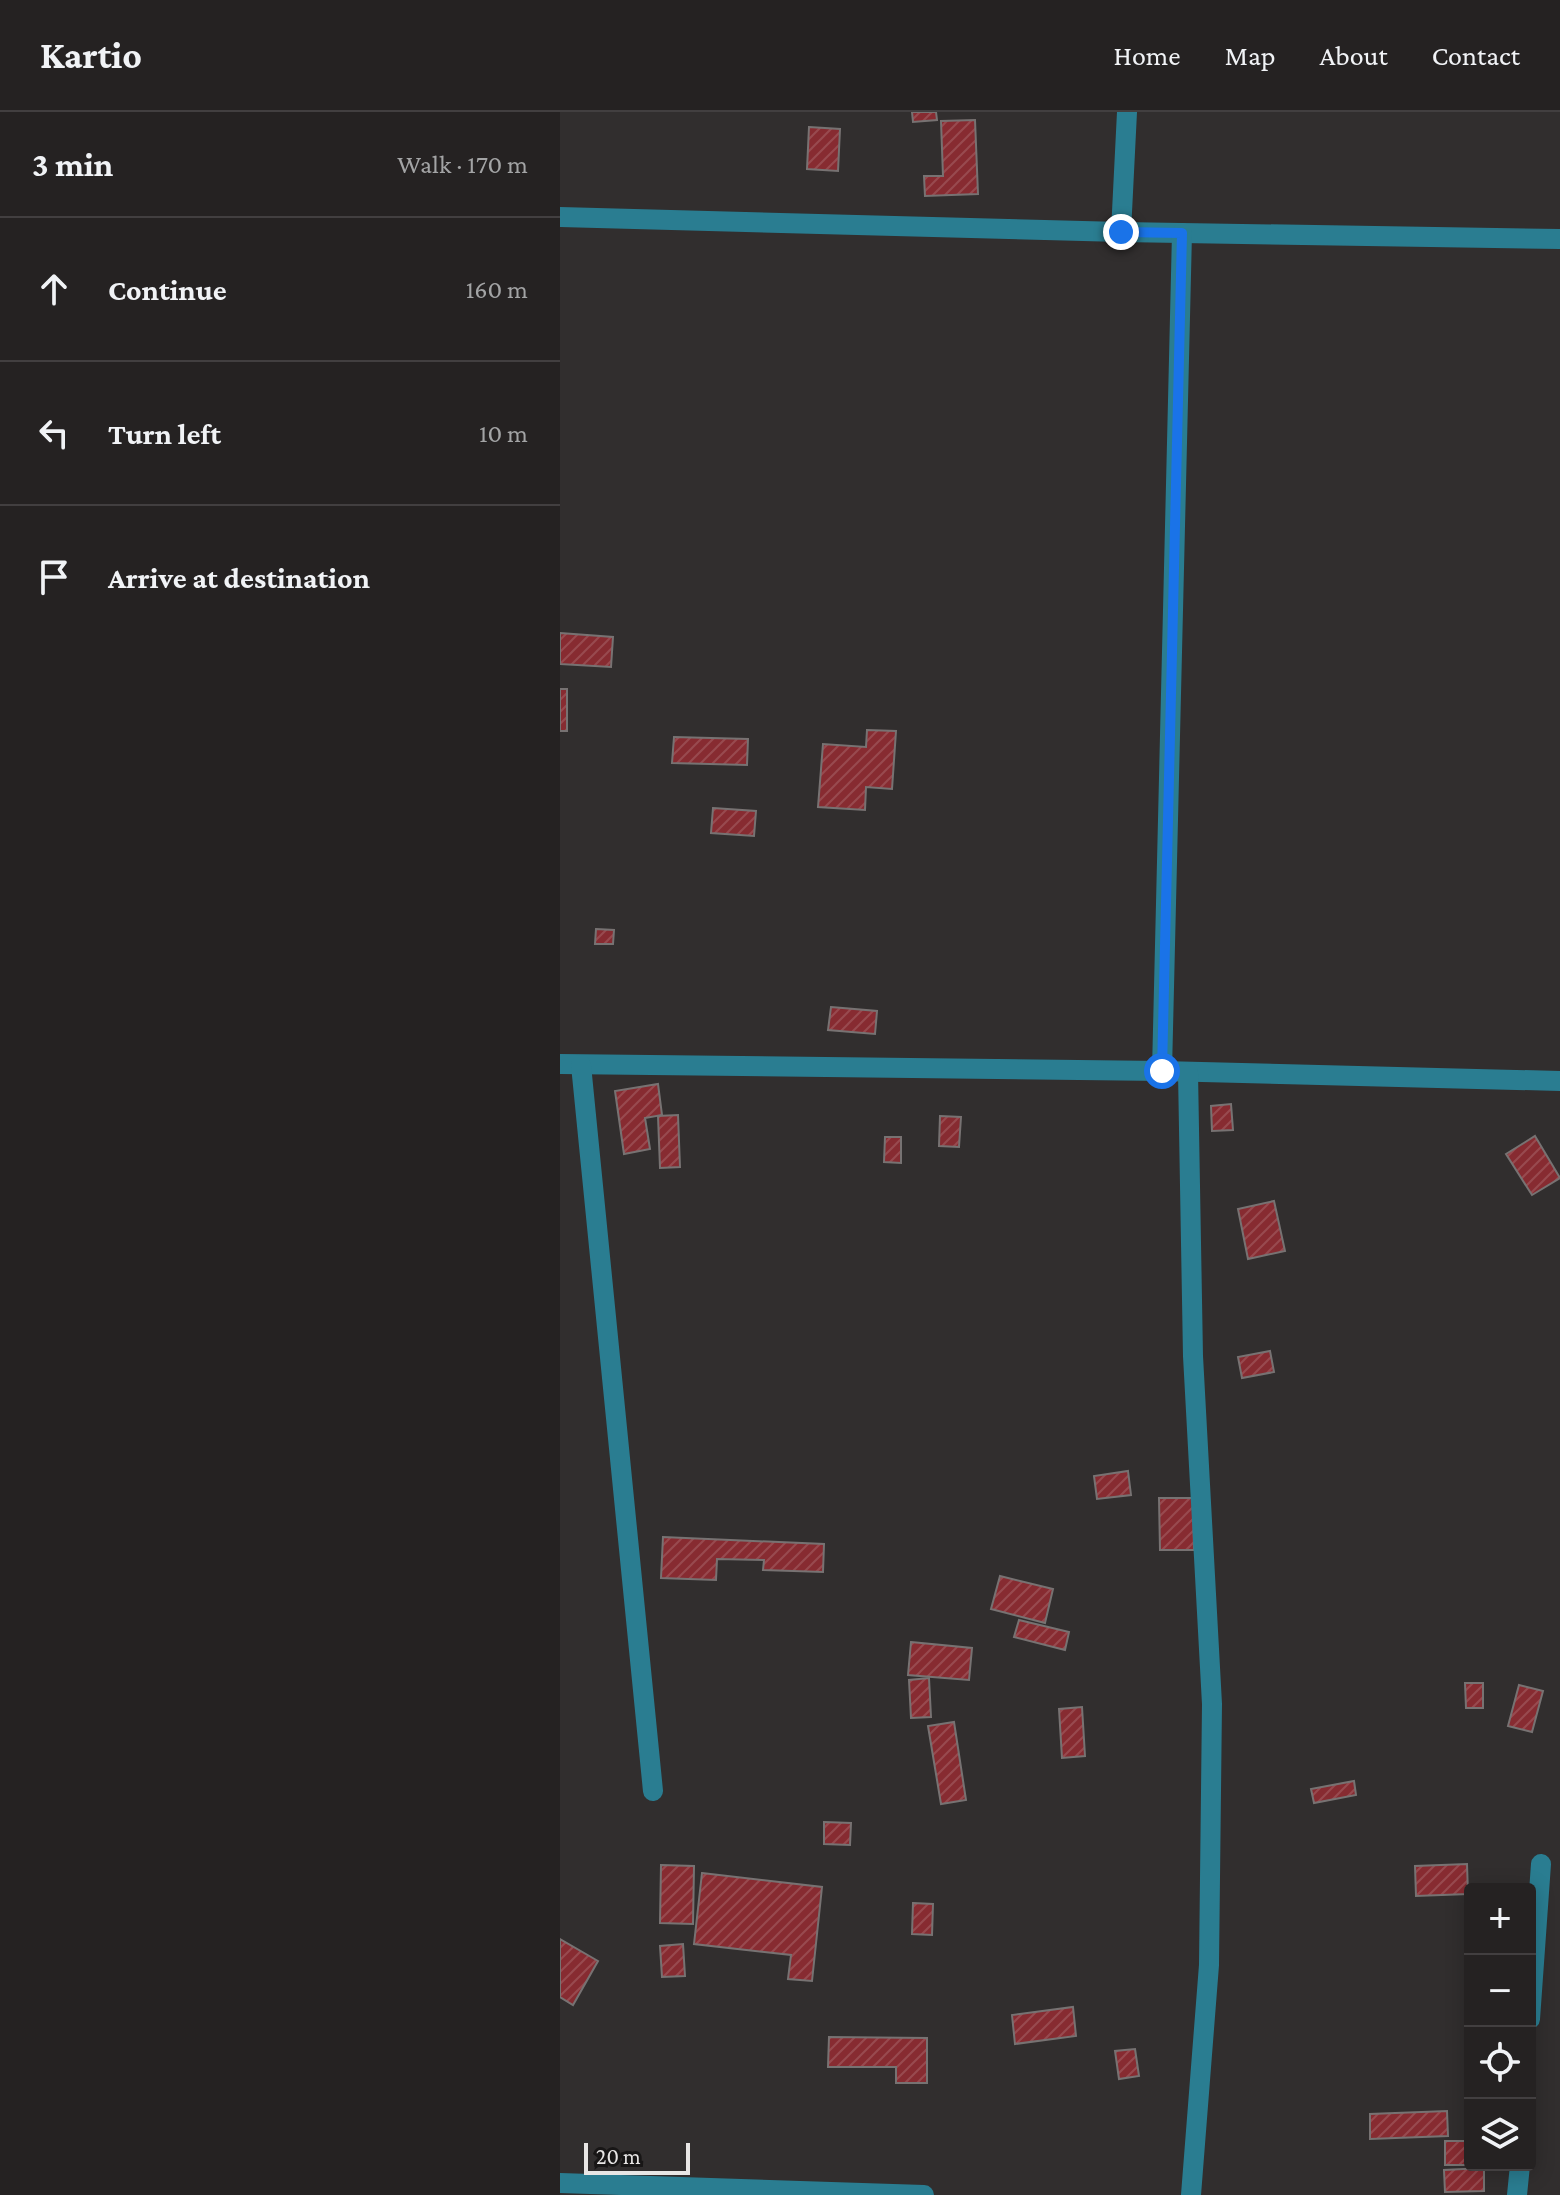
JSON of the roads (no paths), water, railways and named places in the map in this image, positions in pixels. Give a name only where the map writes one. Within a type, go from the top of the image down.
[{"type":"street","points":[[1121,232],[1127,112]]},
{"type":"street","points":[[560,217],[1121,232],[1560,239]]},
{"type":"street","points":[[1162,1071],[1182,233]]},
{"type":"street","points":[[560,1064],[1162,1071],[1560,1081]]},
{"type":"street","points":[[581,1065],[653,1791]]},
{"type":"street","points":[[1188,1072],[1193,1356],[1212,1704],[1209,1965],[1191,2195]]},
{"type":"street","points":[[1535,1955],[1541,1864]]},
{"type":"street","points":[[1517,2195],[1519,2171]]},
{"type":"street","points":[[560,2183],[924,2195]]}]
